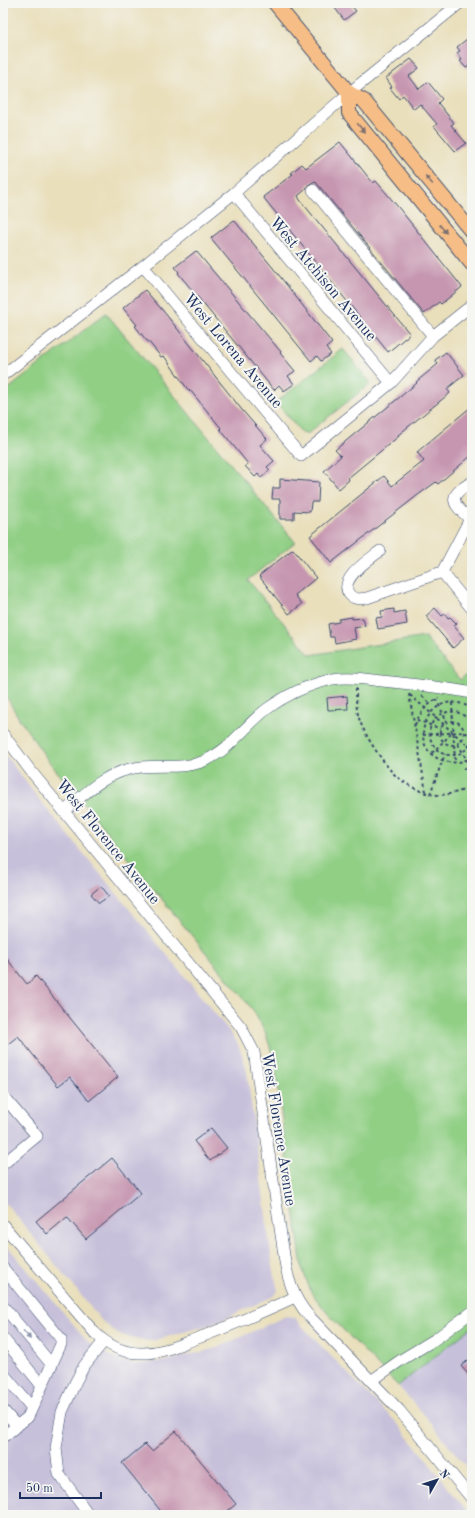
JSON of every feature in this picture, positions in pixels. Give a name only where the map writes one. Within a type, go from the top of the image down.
[{"type":"main road","points":[[275,3],[349,93],[364,101],[472,232]]},
{"type":"main road","points":[[349,93],[349,113],[472,264]]},
{"type":"street","points":[[3,375],[234,193],[349,93],[460,3]]},
{"type":"street","points":[[313,190],[433,336]]},
{"type":"street","name":"West Atchison Avenue","points":[[234,193],[391,383]]},
{"type":"street","name":"West Lorena Avenue","points":[[143,266],[301,456],[391,383]]},
{"type":"street","points":[[391,383],[433,336],[472,305]]},
{"type":"street","points":[[380,551],[354,572],[347,584],[347,592],[351,596],[358,599],[367,598],[442,572],[471,517],[456,506],[454,500],[455,495],[472,482]]},
{"type":"street","points":[[442,572],[472,609]]},
{"type":"street","points":[[64,812],[104,778],[118,772],[140,767],[185,766],[203,761],[225,749],[267,709],[313,685],[334,679],[356,678],[408,689],[429,686],[451,692],[472,693]]},
{"type":"street","name":"West Florence Avenue","points":[[3,734],[64,812],[241,1027],[254,1052],[284,1255],[289,1280],[295,1297],[308,1315],[411,1423],[472,1498]]},
{"type":"street","points":[[3,1096],[36,1136],[3,1164]]},
{"type":"street","points":[[3,1225],[87,1325],[104,1342],[131,1352],[148,1353],[176,1346],[223,1330],[295,1297]]},
{"type":"street","points":[[3,1268],[61,1338],[62,1344],[28,1417],[3,1437]]},
{"type":"street","points":[[3,1306],[52,1364]]},
{"type":"street","points":[[371,1381],[401,1360],[434,1340],[472,1312]]},
{"type":"street","points":[[3,1338],[42,1386]]},
{"type":"street","points":[[88,1515],[60,1474],[56,1448],[62,1412],[76,1381],[84,1366],[104,1342]]},
{"type":"street","points":[[3,1373],[32,1408]]},
{"type":"street","points":[[3,1410],[17,1426]]},
{"type":"path","points":[[356,678],[356,705],[359,719],[364,731],[393,773],[410,785],[430,794],[444,795],[472,787]]},
{"type":"path","points":[[429,686],[447,722]]},
{"type":"path","points":[[408,689],[430,714],[472,749]]},
{"type":"path","points":[[408,689],[426,792]]},
{"type":"path","points":[[415,726],[417,720],[430,703],[451,692],[456,762]]},
{"type":"path","points":[[420,694],[430,703]]},
{"type":"path","points":[[472,709],[464,705],[452,703],[439,706],[430,714],[425,723],[423,735],[425,742],[432,753],[443,761],[456,762],[472,756]]},
{"type":"path","points":[[472,726],[467,718],[458,712],[442,713],[431,725],[430,736],[436,749],[445,754],[455,755],[463,752],[472,741]]},
{"type":"path","points":[[467,718],[472,714]]},
{"type":"path","points":[[417,720],[440,729]]},
{"type":"path","points":[[453,721],[459,723],[464,729],[462,740],[458,744],[450,745],[444,742],[440,734],[440,729],[443,724],[447,722],[453,721]]},
{"type":"path","points":[[432,753],[453,732]]},
{"type":"path","points":[[423,735],[453,732],[472,734]]},
{"type":"path","points":[[458,744],[472,769]]},
{"type":"path","points":[[430,794],[445,754]]},
{"type":"path","points":[[463,769],[471,765]]},
{"type":"shaded area","points":[[3,752],[38,798],[227,1028],[237,1042],[243,1057],[247,1072],[272,1262],[278,1291],[274,1296],[215,1323],[152,1341],[138,1340],[118,1334],[102,1321],[3,1200]]},
{"type":"shaded area","points":[[3,1241],[89,1343],[112,1357],[123,1361],[135,1364],[165,1361],[217,1348],[286,1316],[294,1317],[398,1424],[470,1515],[3,1515]]},
{"type":"shaded area","points":[[472,1327],[472,1474],[428,1419],[398,1386]]},
{"type":"green space","points":[[106,313],[295,542],[248,580],[310,655],[425,637],[460,680],[472,670],[472,1327],[398,1386],[328,1314],[311,1292],[302,1268],[274,1060],[266,1034],[253,1010],[50,763],[20,720],[3,691],[3,393]]},
{"type":"green space","points":[[343,349],[370,382],[370,384],[307,434],[302,433],[276,402]]},
{"type":"building","points":[[331,3],[349,3],[356,11],[344,20]]},
{"type":"building","points":[[472,35],[472,64],[466,68],[460,61],[462,60],[457,53],[460,51],[457,47]]},
{"type":"building","points":[[411,59],[419,68],[409,76],[419,89],[428,82],[442,99],[438,103],[454,123],[451,125],[466,143],[455,151],[434,126],[437,124],[420,104],[414,109],[403,95],[399,99],[390,88],[392,87],[386,78]]},
{"type":"building","points":[[340,142],[373,183],[376,181],[398,207],[462,287],[441,304],[439,302],[424,314],[315,181],[308,185],[306,189],[298,196],[300,200],[410,334],[388,352],[263,197],[293,174],[291,173],[302,164],[306,168]]},
{"type":"building","points":[[234,220],[332,343],[326,348],[331,354],[321,361],[317,356],[311,361],[211,238]]},
{"type":"building","points":[[196,251],[281,352],[280,353],[295,371],[288,376],[294,384],[284,391],[279,385],[274,390],[178,273],[179,272],[175,267]]},
{"type":"building","points":[[145,290],[267,439],[260,445],[274,461],[267,467],[270,470],[261,478],[258,474],[255,477],[245,466],[248,464],[220,429],[221,428],[190,390],[189,391],[164,356],[161,357],[147,341],[135,326],[137,325],[123,308]]},
{"type":"building","points":[[446,352],[464,375],[447,389],[450,393],[348,478],[349,480],[339,489],[324,471],[341,456],[335,450],[417,383],[416,382],[438,364],[435,360]]},
{"type":"building","points":[[472,406],[472,455],[438,484],[436,482],[418,495],[331,563],[310,536],[384,476],[392,486],[424,461],[417,452]]},
{"type":"building","points":[[280,479],[319,482],[318,502],[311,502],[310,512],[294,511],[294,519],[280,519],[280,499],[272,499],[273,488],[280,488]]},
{"type":"building","points":[[293,549],[316,578],[295,595],[302,604],[289,614],[259,576]]},
{"type":"building","points":[[435,608],[442,616],[445,614],[457,624],[454,626],[464,638],[453,648],[426,616]]},
{"type":"building","points":[[394,609],[394,613],[405,611],[407,624],[378,629],[376,618],[382,617],[381,611]]},
{"type":"building","points":[[352,617],[352,619],[363,618],[365,626],[354,628],[356,639],[335,643],[334,637],[330,637],[328,624],[339,622],[339,619]]},
{"type":"building","points":[[347,696],[348,709],[328,710],[327,698]]},
{"type":"building","points":[[101,886],[109,896],[99,903],[91,894]]},
{"type":"building","points":[[3,954],[27,984],[36,976],[118,1077],[89,1101],[70,1077],[58,1086],[18,1036],[3,1048]]},
{"type":"building","points":[[211,1128],[227,1148],[210,1161],[194,1141]]},
{"type":"building","points":[[112,1158],[141,1193],[86,1239],[67,1217],[47,1234],[36,1221]]},
{"type":"building","points":[[472,1357],[472,1379],[461,1366]]},
{"type":"building","points":[[176,1431],[236,1504],[223,1515],[164,1515],[122,1463],[145,1444],[152,1451]]}]
